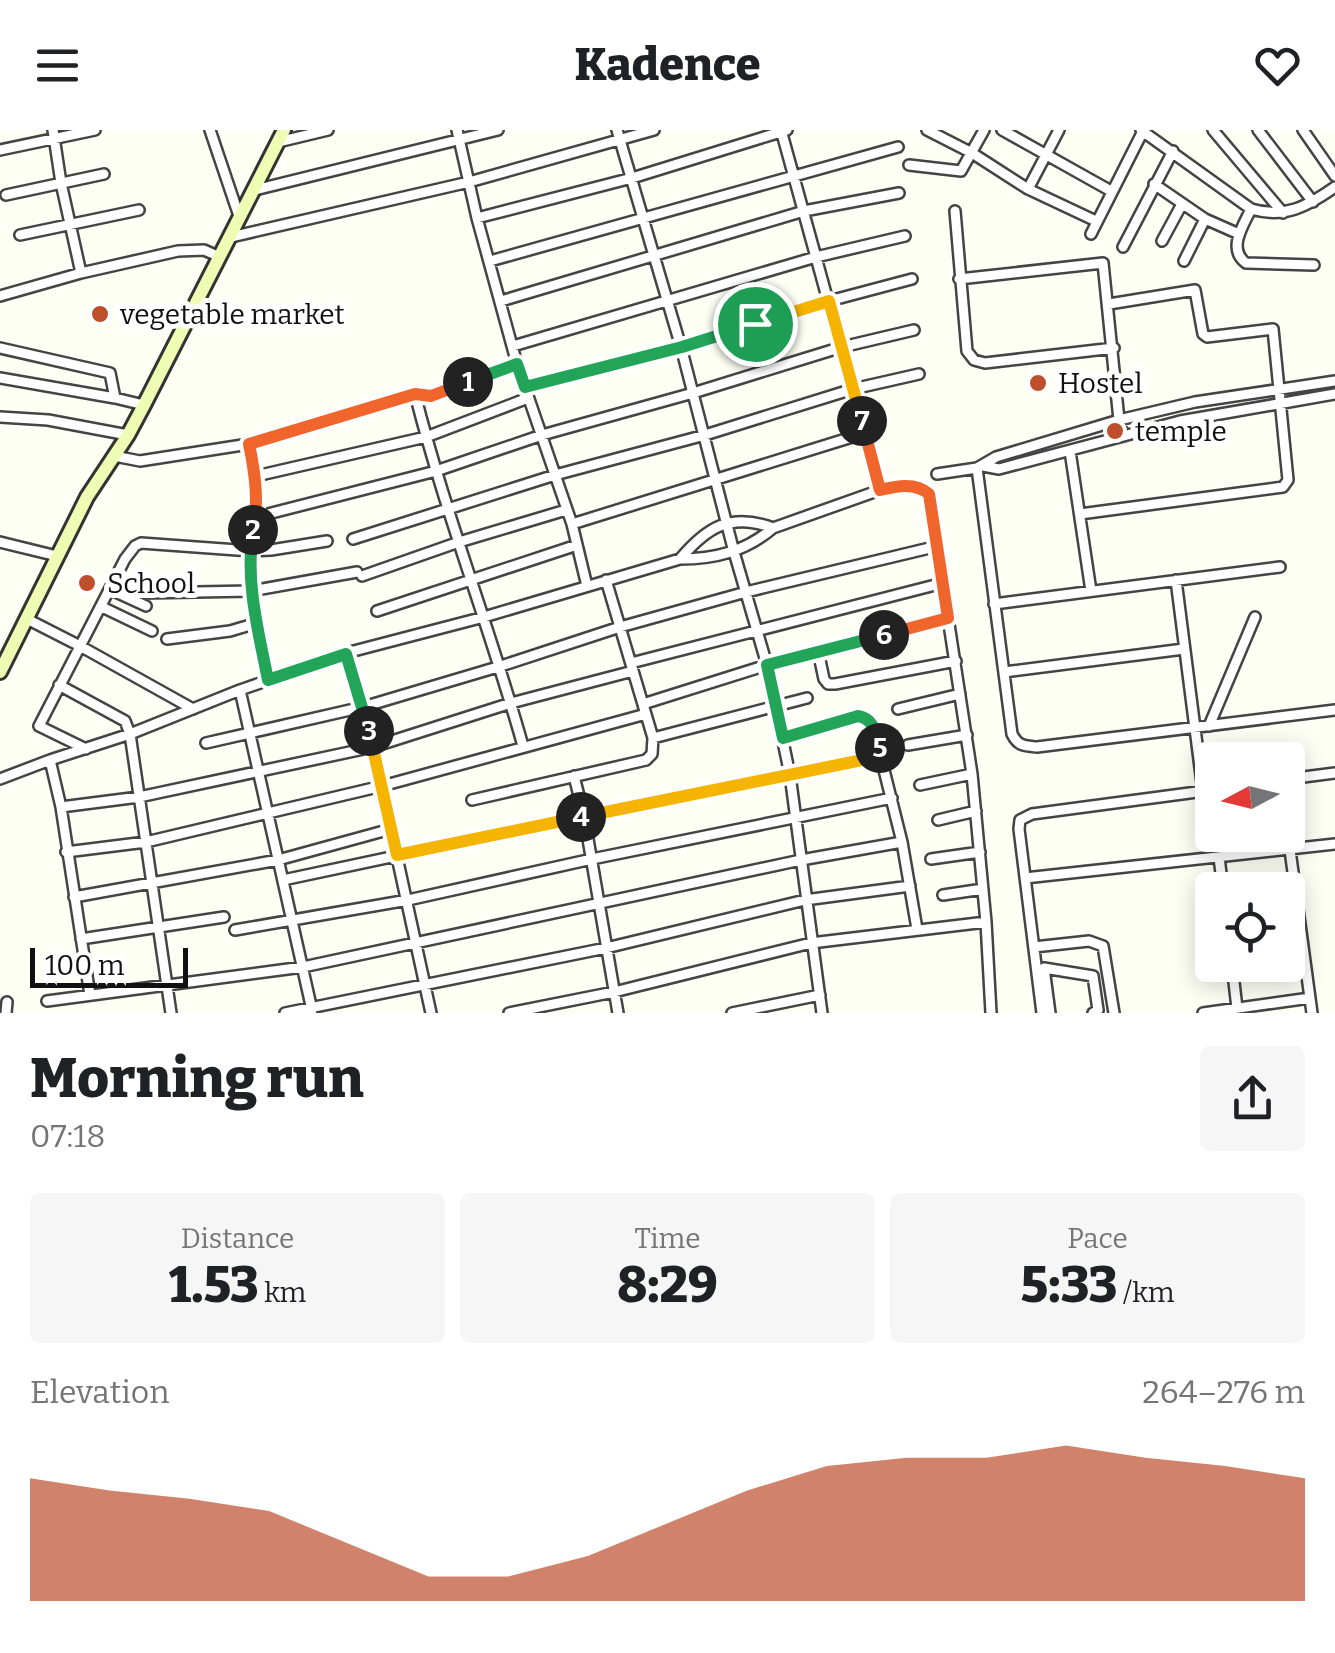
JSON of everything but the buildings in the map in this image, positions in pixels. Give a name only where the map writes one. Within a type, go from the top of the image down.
[{"type":"street","points":[[0,150],[54,134],[95,130]]},
{"type":"street","points":[[210,130],[240,219]]},
{"type":"street","points":[[0,671],[87,498],[144,405],[281,136],[328,130]]},
{"type":"street","points":[[254,190],[458,135],[498,130]]},
{"type":"street","points":[[231,237],[470,182],[619,135],[654,130]]},
{"type":"street","points":[[477,218],[632,178],[783,130],[880,490]]},
{"type":"street","points":[[927,130],[1028,189],[1096,221]]},
{"type":"street","points":[[909,166],[961,171],[984,130]]},
{"type":"street","points":[[1002,130],[1111,190]]},
{"type":"street","points":[[1028,189],[1059,130]]},
{"type":"street","points":[[1091,234],[1142,130],[1251,209],[1267,214],[1283,213],[1313,202],[1335,187]]},
{"type":"street","points":[[1213,130],[1283,213]]},
{"type":"street","points":[[1258,130],[1313,202]]},
{"type":"street","points":[[1303,130],[1335,176]]},
{"type":"street","points":[[54,134],[81,273]]},
{"type":"street","points":[[458,135],[517,364],[572,524],[587,586]]},
{"type":"street","points":[[619,135],[682,347],[767,665],[790,775],[822,1013]]},
{"type":"street","points":[[490,261],[898,146]]},
{"type":"street","points":[[1123,247],[1173,151]]},
{"type":"street","points":[[6,195],[104,174]]},
{"type":"street","points":[[1154,184],[1205,219],[1239,234]]},
{"type":"street","points":[[501,301],[804,210],[899,193]]},
{"type":"street","points":[[1162,242],[1182,204]]},
{"type":"street","points":[[1251,209],[1239,234],[1239,259],[1314,265]]},
{"type":"street","points":[[20,236],[140,210]]},
{"type":"street","points":[[955,210],[967,352],[974,360],[1114,348]]},
{"type":"street","points":[[1184,261],[1205,219]]},
{"type":"street","points":[[513,346],[816,257],[904,236]]},
{"type":"street","points":[[0,296],[81,273],[192,249],[220,257]]},
{"type":"street","points":[[959,279],[1103,263],[1123,436]]},
{"type":"street","points":[[256,476],[426,437],[527,392],[912,279]]},
{"type":"street","points":[[1080,514],[1283,487],[1288,480],[1274,329],[1207,337],[1202,334],[1195,290],[1109,304]]},
{"type":"street","points":[[256,517],[436,471],[542,434],[693,394],[842,346],[914,330]]},
{"type":"street","points":[[0,348],[110,373],[115,398]]},
{"type":"street","points":[[114,456],[140,461],[249,444],[415,394],[431,396],[517,364]]},
{"type":"street","points":[[354,540],[555,475],[705,435],[853,389],[919,374]]},
{"type":"street","points":[[0,378],[144,405]]},
{"type":"street","points":[[980,467],[996,457],[1120,420],[1195,402],[1335,381]]},
{"type":"street","points":[[415,394],[523,746]]},
{"type":"street","points":[[937,474],[980,467],[999,469],[1180,422],[1335,394]]},
{"type":"street","points":[[0,417],[48,420],[128,435]]},
{"type":"street","points":[[572,524],[866,433]]},
{"type":"street","points":[[249,444],[256,476],[251,591],[268,680]]},
{"type":"street","points":[[1070,450],[1091,591]]},
{"type":"street","points":[[980,467],[994,604],[1016,742],[1037,747],[1335,710]]},
{"type":"street","points":[[0,779],[346,654],[484,618],[680,559],[734,552],[773,528],[880,490],[902,486],[926,490],[972,774],[991,1013]]},
{"type":"street","points":[[142,593],[251,591],[360,574],[566,510]]},
{"type":"street","points":[[680,559],[703,534],[728,523],[745,520],[773,528]]},
{"type":"street","points":[[86,749],[39,726],[135,546],[141,543],[271,550],[327,541]]},
{"type":"street","points":[[0,542],[57,556]]},
{"type":"street","points":[[376,611],[577,545]]},
{"type":"street","points":[[206,743],[363,707],[620,627],[938,546]]},
{"type":"street","points":[[994,604],[1280,567]]},
{"type":"street","points":[[472,800],[646,760],[652,754],[653,738],[606,580]]},
{"type":"street","points":[[1176,580],[1197,742]]},
{"type":"street","points":[[61,807],[139,797],[373,747],[757,630],[943,584]]},
{"type":"street","points":[[111,590],[146,606]]},
{"type":"street","points":[[102,607],[152,631]]},
{"type":"street","points":[[1209,726],[1255,617]]},
{"type":"street","points":[[66,852],[146,842],[382,786],[644,709],[767,665],[948,618]]},
{"type":"street","points":[[26,619],[193,709]]},
{"type":"street","points":[[166,638],[257,624]]},
{"type":"street","points":[[1004,672],[1184,648]]},
{"type":"street","points":[[818,651],[828,684],[956,661]]},
{"type":"street","points":[[346,654],[373,747],[431,1013]]},
{"type":"street","points":[[59,685],[125,721],[130,734],[171,1013]]},
{"type":"street","points":[[240,690],[312,1011]]},
{"type":"street","points":[[898,709],[960,694]]},
{"type":"street","points":[[653,738],[807,698]]},
{"type":"street","points":[[783,738],[853,717],[866,717],[872,722],[902,842],[917,929]]},
{"type":"street","points":[[908,746],[967,735]]},
{"type":"street","points":[[283,880],[882,756]]},
{"type":"street","points":[[50,760],[90,995]]},
{"type":"street","points":[[1305,776],[1335,772]]},
{"type":"street","points":[[920,785],[972,774]]},
{"type":"street","points":[[574,776],[618,1013]]},
{"type":"street","points":[[1045,1009],[1020,820],[1025,816],[1195,792]]},
{"type":"street","points":[[234,930],[408,900],[892,798]]},
{"type":"street","points":[[938,820],[976,811]]},
{"type":"street","points":[[74,897],[278,860],[391,828]]},
{"type":"street","points":[[46,1000],[302,967],[902,842]]},
{"type":"street","points":[[1305,848],[1335,844]]},
{"type":"street","points":[[932,859],[980,852]]},
{"type":"street","points":[[1025,878],[1272,852]]},
{"type":"street","points":[[1290,852],[1312,1013]]},
{"type":"street","points":[[1220,858],[1221,872]]},
{"type":"street","points":[[285,1013],[312,1011],[606,948],[805,900],[910,886]]},
{"type":"street","points":[[943,895],[983,889]]},
{"type":"street","points":[[81,939],[224,917]]},
{"type":"street","points":[[509,1013],[614,992],[811,942],[986,922]]},
{"type":"street","points":[[1034,947],[1089,941],[1103,946],[1114,1013]]},
{"type":"street","points":[[1041,975],[1044,968],[1094,976],[1098,1010],[1093,1013]]},
{"type":"street","points":[[1234,982],[1238,1008]]},
{"type":"street","points":[[732,1013],[820,996]]},
{"type":"street","points":[[1203,1013],[1310,998]]},
{"type":"place","name":"vegetable market","points":[[100,314]]},
{"type":"place","name":"Hostel","points":[[1038,383]]},
{"type":"place","name":"temple","points":[[1115,431]]},
{"type":"place","name":"School","points":[[87,583]]},
{"type":"route","points":[[829,301],[880,490],[912,486],[929,494],[948,618],[767,665],[783,738],[853,717],[866,717],[872,722],[882,756],[397,855],[373,747],[346,654],[268,680],[251,591],[256,476],[249,444],[415,394],[431,396],[517,364],[525,387],[755,324],[829,301]]}]
